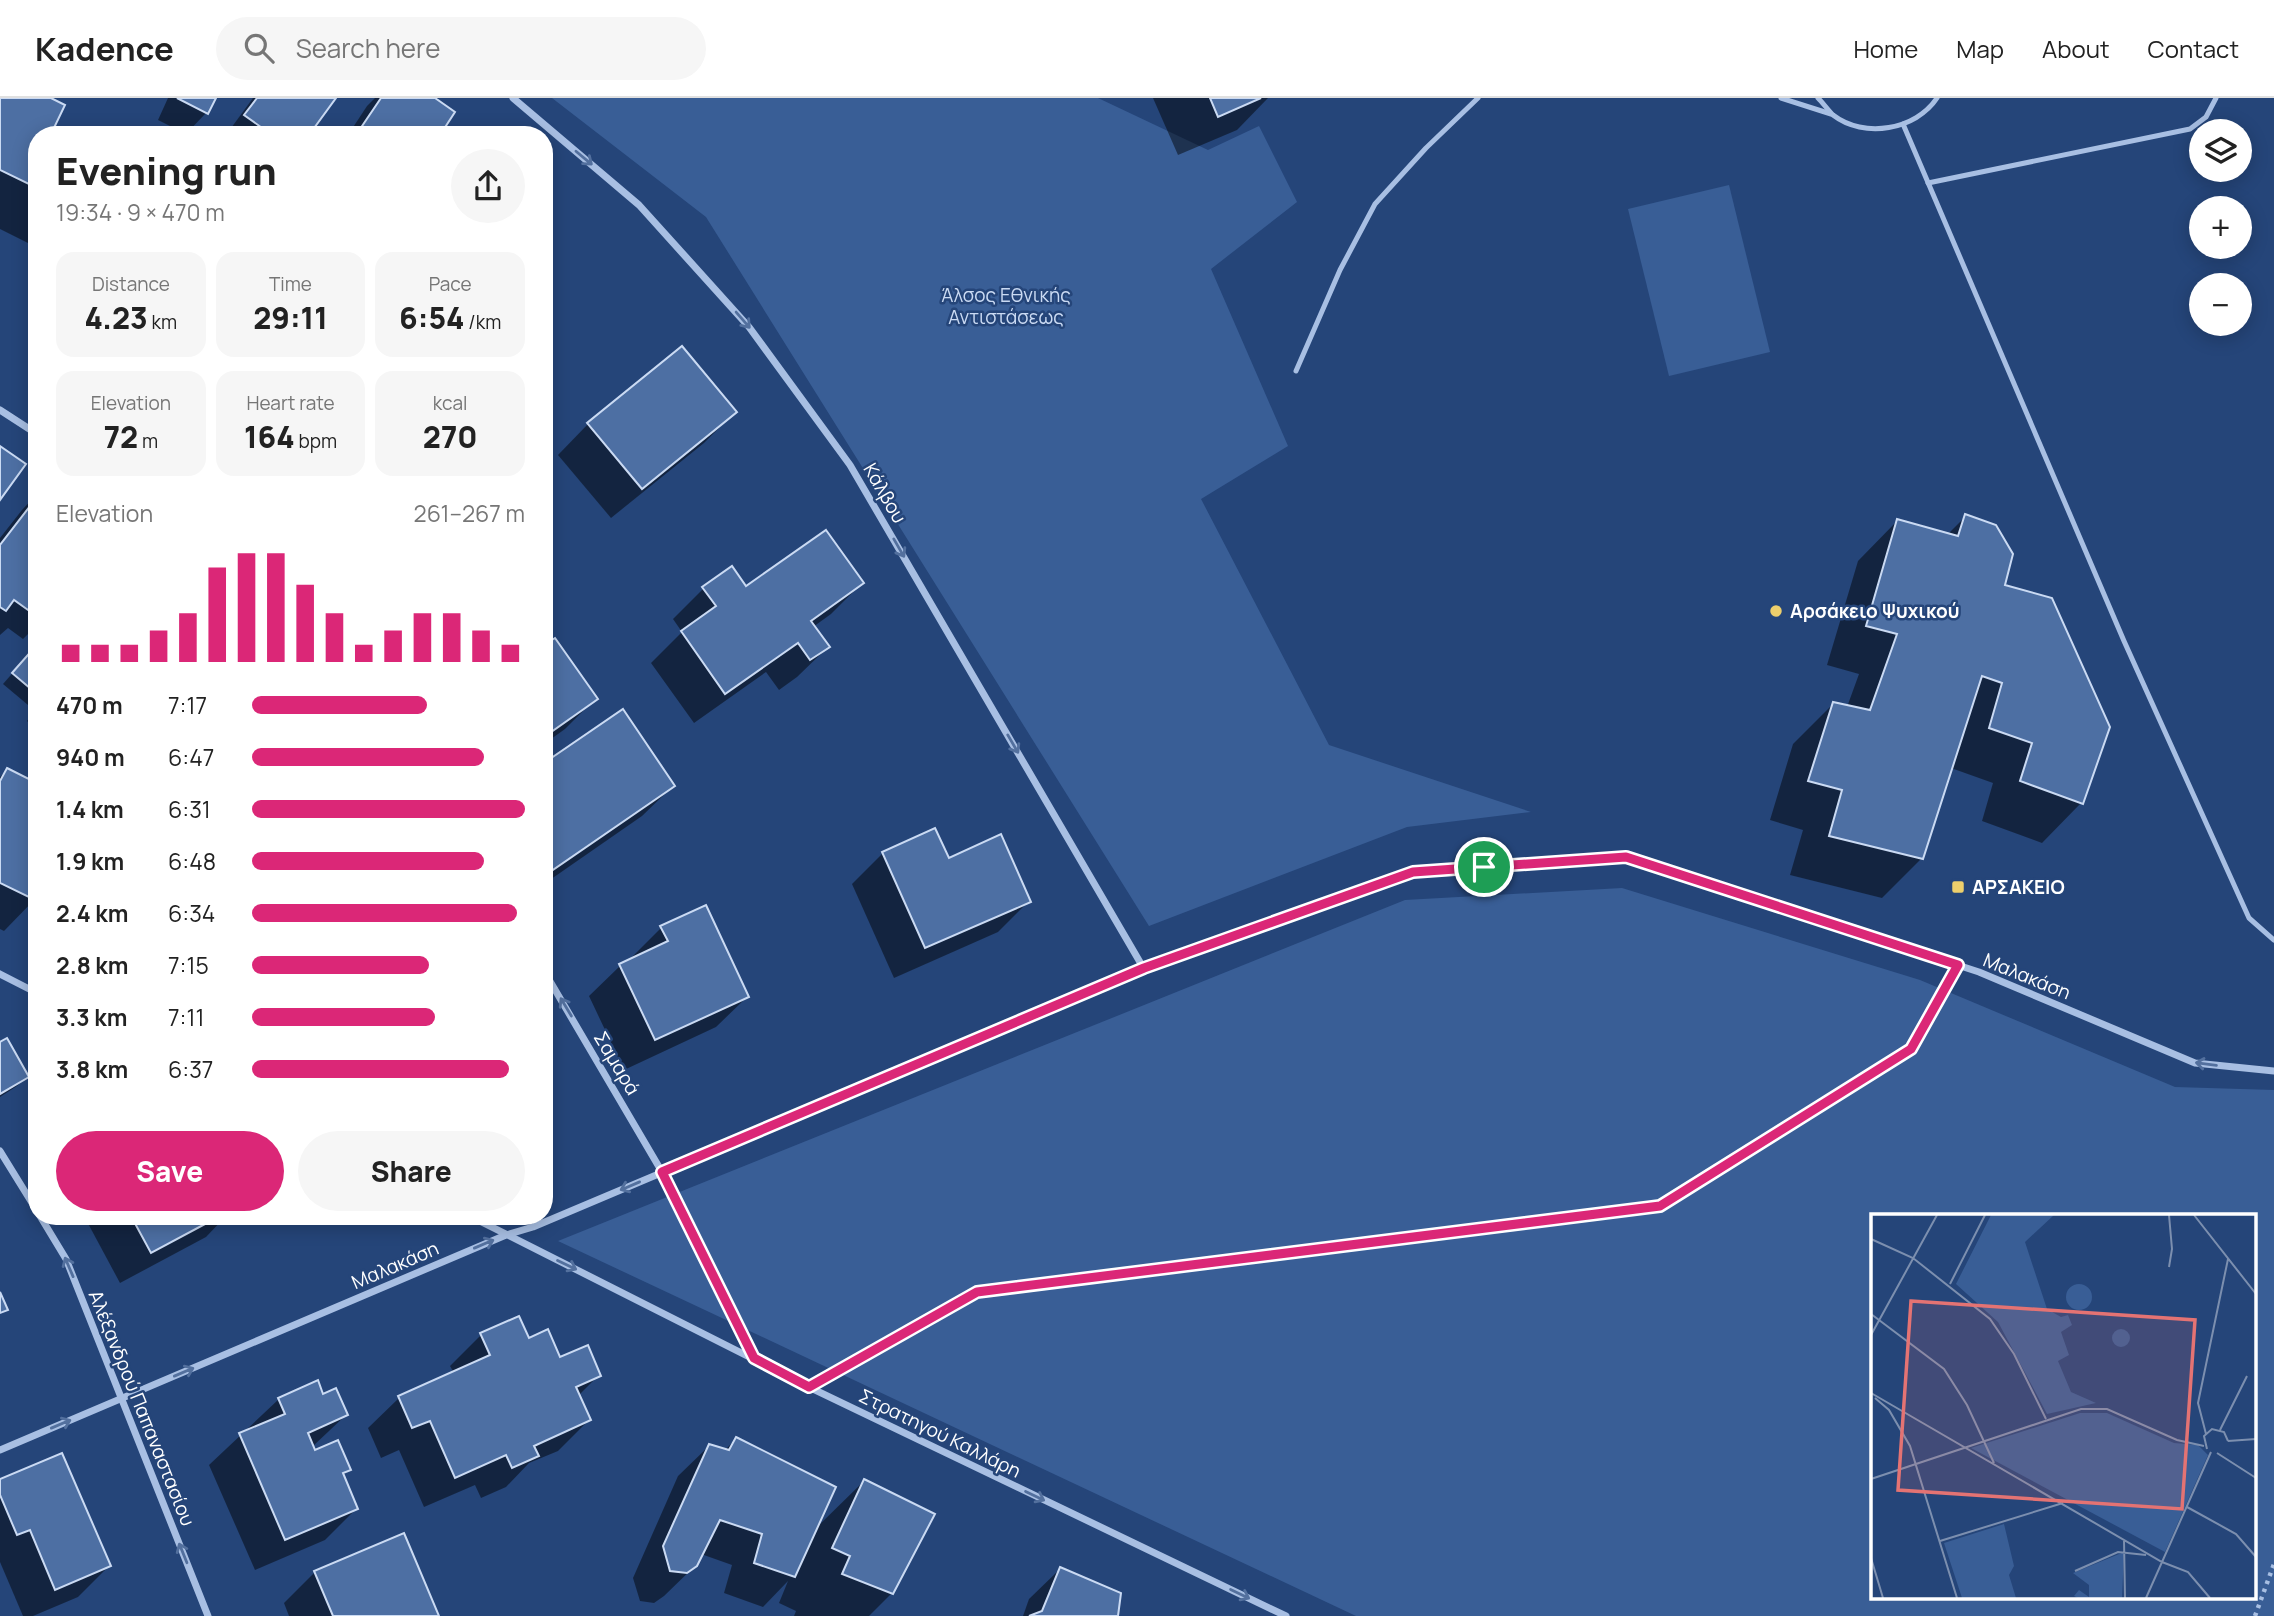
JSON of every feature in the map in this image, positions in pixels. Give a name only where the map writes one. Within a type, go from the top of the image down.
[{"type":"street","name":"Κάλβου","points":[[513,98],[546,126]]},
{"type":"street","name":"Κάλβου","points":[[553,132],[639,205],[749,327],[850,465],[1144,968]]},
{"type":"street","points":[[0,410],[28,428]]},
{"type":"street","name":"Μαλακάση","points":[[553,1218],[1144,968],[1413,872],[1626,857],[1958,965],[2196,1063],[2274,1071]]},
{"type":"street","points":[[0,974],[28,988]]},
{"type":"street","name":"Σαμαρά","points":[[553,986],[662,1172],[754,1358]]},
{"type":"street","points":[[0,1151],[28,1196]]},
{"type":"street","name":"Αλέξανδρού Παπαναστασίου","points":[[45,1225],[66,1259],[208,1616]]},
{"type":"street","name":"Στρατηγού Καλλάρη","points":[[487,1225],[809,1387],[1286,1616]]},
{"type":"street","name":"Μαλακάση","points":[[0,1450],[506,1235],[538,1225]]},
{"type":"lane","points":[[1296,370],[1340,270],[1376,204],[1426,148],[1478,98]]},
{"type":"lane","points":[[1781,98],[1833,115],[1855,126],[1879,129],[1903,124],[1919,116],[1937,98]]},
{"type":"lane","points":[[1818,98],[1833,115]]},
{"type":"lane","points":[[1928,183],[2190,129],[2206,117],[2216,98]]},
{"type":"lane","points":[[1903,124],[2124,641],[2249,918],[2274,940]]},
{"type":"path","points":[[809,1387],[977,1292],[1660,1206],[1911,1049],[1958,965]]},
{"type":"path","points":[[2255,1616],[2274,1564]]},
{"type":"green space","name":"Άλσος Εθνικής Αντιστάσεως","points":[[552,98],[1098,98],[1208,150],[1259,126],[1297,202],[1211,269],[1288,446],[1201,499],[1329,745],[1531,812],[1407,827],[1149,926],[706,217]]},
{"type":"green space","points":[[1729,185],[1770,352],[1669,376],[1628,209]]},
{"type":"green space","points":[[1622,888],[1920,980],[2175,1087],[2274,1090],[2274,1616],[1356,1616],[558,1241],[1405,900]]},
{"type":"building","points":[[0,98],[51,98],[65,105],[55,126],[28,126],[28,184],[0,170]]},
{"type":"building","points":[[177,98],[216,98],[208,114]]},
{"type":"building","points":[[257,98],[336,98],[316,126],[259,126],[244,115]]},
{"type":"building","points":[[381,98],[435,98],[455,112],[446,126],[362,126]]},
{"type":"building","points":[[1210,98],[1261,98],[1218,117]]},
{"type":"building","points":[[682,346],[737,412],[642,489],[587,423]]},
{"type":"building","points":[[0,446],[26,464],[0,500]]},
{"type":"building","points":[[28,509],[28,610],[14,600],[6,611],[0,607],[0,545]]},
{"type":"building","points":[[1965,514],[1996,525],[2013,554],[2005,585],[2052,598],[2110,727],[2083,804],[2020,781],[2032,743],[1989,728],[2002,683],[1982,676],[1923,859],[1829,836],[1842,790],[1808,781],[1833,702],[1870,710],[1897,634],[1866,626],[1897,519],[1958,536]]},
{"type":"building","points":[[826,530],[864,583],[811,621],[830,647],[810,660],[798,643],[725,694],[681,631],[716,606],[702,587],[732,566],[746,586]]},
{"type":"building","points":[[555,638],[598,699],[553,731]]},
{"type":"building","points":[[28,655],[28,686],[12,673]]},
{"type":"building","points":[[623,709],[675,786],[553,870],[553,757]]},
{"type":"building","points":[[7,768],[28,778],[28,897],[0,883],[0,781]]},
{"type":"building","points":[[935,828],[949,858],[1001,834],[1031,902],[925,948],[882,852]]},
{"type":"building","points":[[706,905],[749,997],[655,1040],[619,964],[668,941],[660,926]]},
{"type":"building","points":[[7,1038],[28,1078],[0,1094],[0,1042]]},
{"type":"building","points":[[136,1225],[203,1225],[151,1253]]},
{"type":"building","points":[[0,1292],[8,1310],[0,1313]]},
{"type":"building","points":[[519,1316],[529,1338],[548,1329],[560,1357],[588,1345],[601,1376],[576,1387],[591,1420],[534,1446],[539,1456],[512,1468],[506,1455],[455,1478],[430,1421],[412,1428],[398,1396],[490,1355],[480,1333]]},
{"type":"building","points":[[318,1380],[323,1394],[336,1388],[348,1415],[308,1433],[315,1450],[338,1440],[351,1470],[343,1473],[358,1509],[285,1540],[239,1433],[285,1414],[278,1398]]},
{"type":"building","points":[[736,1437],[836,1487],[795,1577],[754,1563],[762,1534],[720,1520],[697,1566],[687,1573],[670,1571],[663,1546],[709,1444],[729,1450]]},
{"type":"building","points":[[62,1453],[111,1566],[55,1590],[30,1530],[17,1535],[0,1495],[0,1479]]},
{"type":"building","points":[[864,1479],[935,1514],[893,1594],[842,1574],[850,1556],[832,1548]]},
{"type":"building","points":[[404,1533],[439,1616],[333,1616],[314,1571]]},
{"type":"building","points":[[1060,1567],[1121,1593],[1118,1616],[1029,1616],[1042,1611]]},
{"type":"place","name":"Αρσάκειο Ψυχικού","points":[[1776,611]]},
{"type":"place","name":"ΑΡΣΑΚΕΙΟ","points":[[1958,887]]},
{"type":"route","points":[[1626,857],[1958,965],[1911,1049],[1660,1206],[977,1292],[809,1387],[754,1358],[662,1172],[1144,968],[1413,872],[1484,867],[1626,857]]}]
